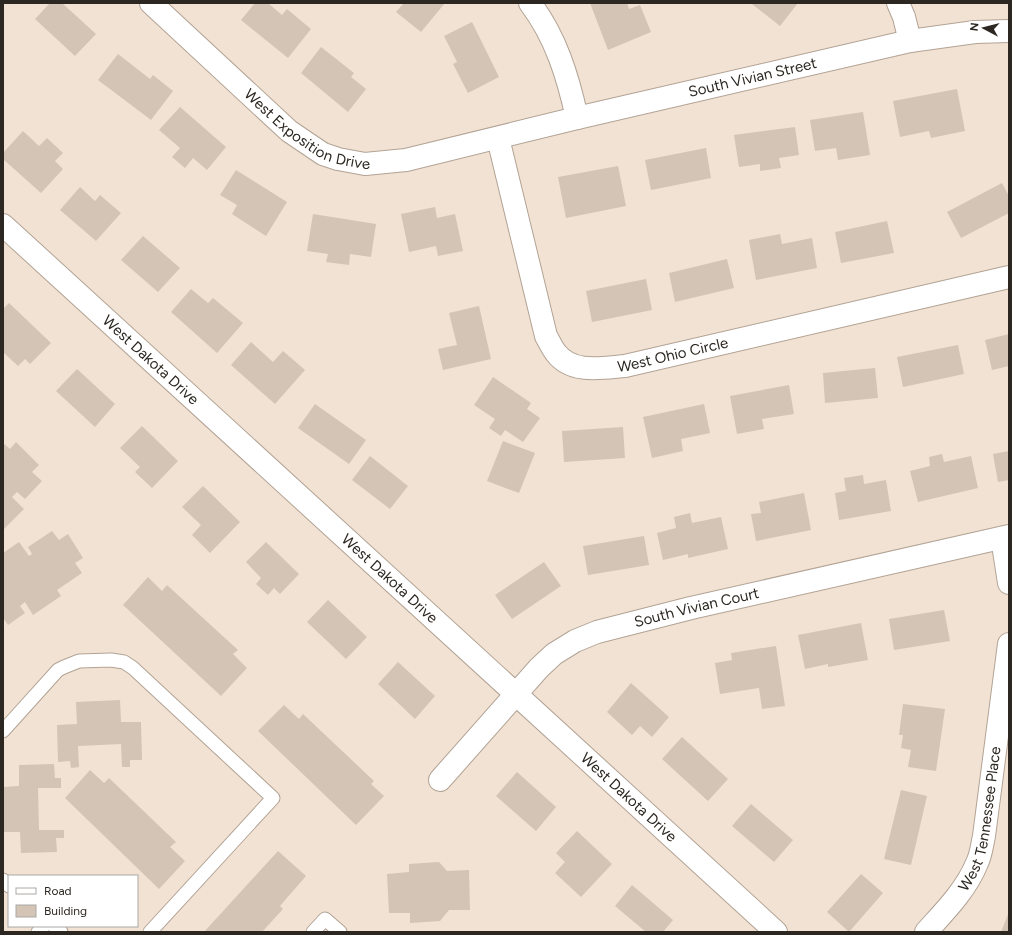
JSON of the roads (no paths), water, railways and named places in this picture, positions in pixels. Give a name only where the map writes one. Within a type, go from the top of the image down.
[{"type":"street","name":"West Exposition Drive","points":[[151,3],[290,131],[322,154],[352,163],[382,163],[498,138]]},
{"type":"street","points":[[530,3],[549,34],[561,58],[577,118]]},
{"type":"street","points":[[898,3],[904,17],[910,41]]},
{"type":"street","name":"South Vivian Street","points":[[498,138],[577,118],[910,41],[975,32],[1009,31]]},
{"type":"street","name":"West Ohio Circle","points":[[498,138],[546,336],[556,353],[568,362],[581,368],[625,366],[1009,277]]},
{"type":"street","name":"West Dakota Drive","points":[[3,225],[776,932]]},
{"type":"street","points":[[1005,537],[1009,583]]},
{"type":"street","name":"South Vivian Court","points":[[440,780],[539,668],[554,654],[575,641],[597,632],[691,608],[1005,537]]},
{"type":"street","name":"West Tennessee Place","points":[[926,932],[949,907],[967,883],[978,862],[984,836],[1009,644]]},
{"type":"lane","points":[[3,731],[58,670],[79,661],[111,660],[124,662],[133,668],[272,798],[150,932]]},
{"type":"lane","points":[[313,932],[325,919],[340,932]]}]
